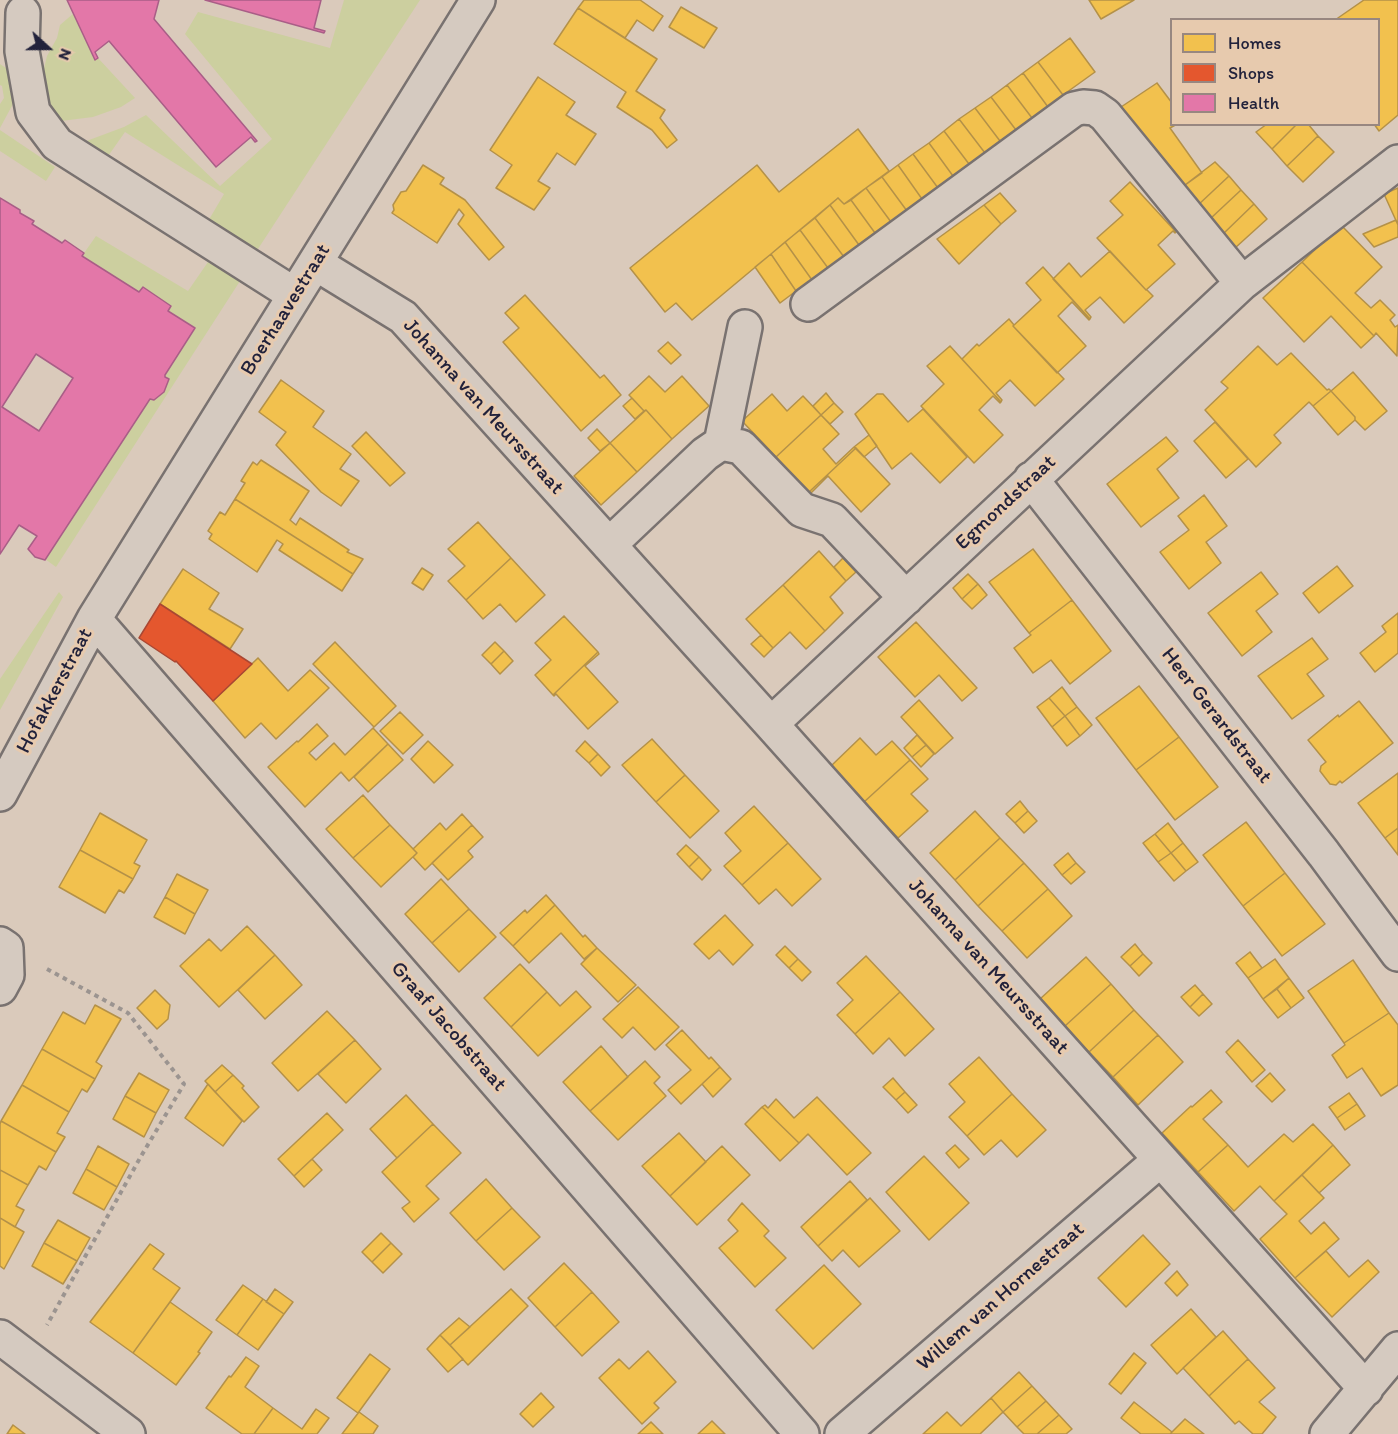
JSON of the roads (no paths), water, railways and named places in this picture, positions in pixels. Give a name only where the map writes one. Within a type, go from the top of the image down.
[{"type":"street","name":"Boerhaavestraat","points":[[94,619],[478,0]]},
{"type":"street","points":[[23,13],[22,51],[33,112],[57,144],[295,295]]},
{"type":"street","points":[[808,304],[1074,109],[1083,106],[1095,108],[1105,115],[1242,283]]},
{"type":"street","name":"Egmondstraat","points":[[771,724],[1242,283],[1398,162]]},
{"type":"street","name":"Johanna van Meursstraat","points":[[315,263],[403,316],[1366,1389]]},
{"type":"street","points":[[721,443],[745,327]]},
{"type":"street","points":[[609,545],[705,453],[721,443],[741,447],[802,510],[832,520],[906,598]]},
{"type":"street","name":"Heer Gerardstraat","points":[[1031,479],[1324,854],[1398,954]]},
{"type":"street","name":"Hofakkerstraat","points":[[0,794],[94,619]]},
{"type":"street","name":"Graaf Jacobstraat","points":[[94,619],[802,1434]]},
{"type":"street","name":"Willem van Hornestraat","points":[[843,1434],[1160,1160]]},
{"type":"street","points":[[0,1337],[128,1434]]},
{"type":"street","points":[[1326,1434],[1398,1349]]}]
